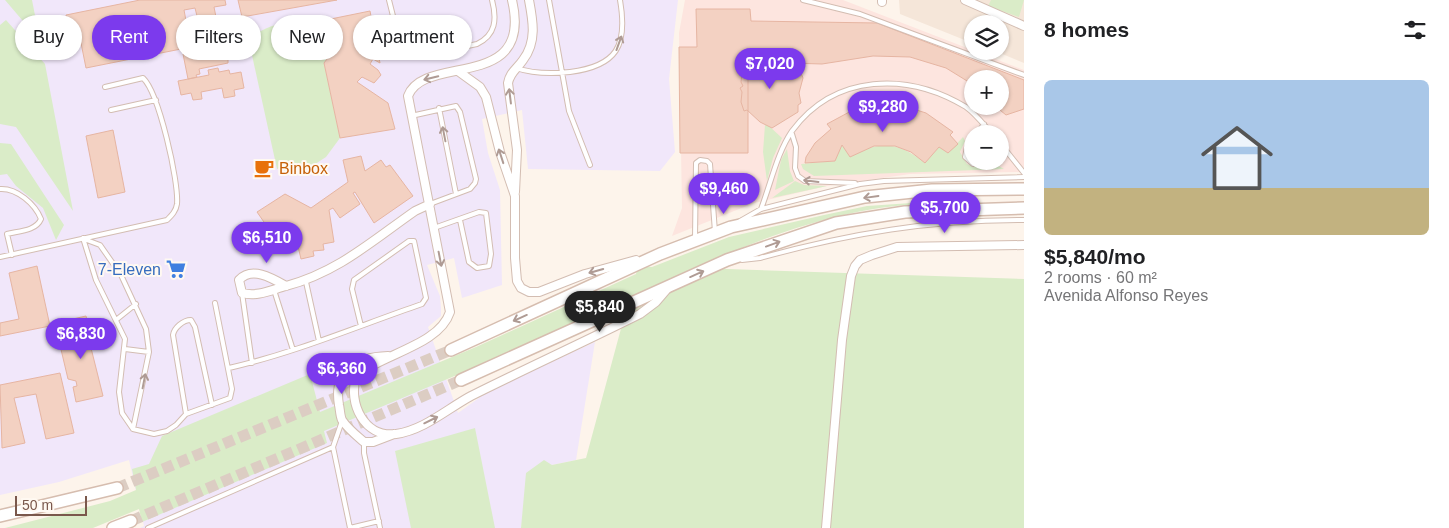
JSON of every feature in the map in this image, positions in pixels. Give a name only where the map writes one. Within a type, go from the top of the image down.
[{"type":"main road","points":[[451,350],[660,254],[731,227],[865,198],[932,190],[1024,189]]},
{"type":"main road","points":[[461,380],[728,260],[849,220],[932,210],[1024,208]]},
{"type":"main road","points":[[0,516],[117,488]]},
{"type":"main road","points":[[113,528],[131,521]]},
{"type":"street","points":[[394,434],[378,431],[360,419],[352,388],[359,373],[431,336],[447,320],[449,304],[408,96],[416,83],[486,63],[501,54],[509,46],[515,32],[517,20],[512,0]]},
{"type":"street","points":[[530,0],[532,43],[528,53],[509,75],[508,83],[516,150],[517,280],[524,290],[539,292],[585,274],[660,254]]},
{"type":"street","points":[[965,0],[1024,26]]},
{"type":"street","points":[[458,72],[480,87],[486,97],[500,152],[515,196]]},
{"type":"street","points":[[286,286],[264,275],[249,273],[239,280],[242,293],[255,295],[306,282],[334,268],[415,211],[430,204]]},
{"type":"street","points":[[826,528],[842,340],[851,276],[855,266],[860,260],[898,247],[1024,245]]},
{"type":"street","points":[[390,356],[378,356],[354,365],[343,373],[338,380],[343,420],[364,442],[373,442],[430,421],[492,386],[640,314],[656,302],[669,287]]},
{"type":"lane","points":[[390,0],[402,52],[408,57],[416,58],[478,44],[487,40],[495,23],[492,0]]},
{"type":"lane","points":[[549,0],[574,129],[590,165]]},
{"type":"lane","points":[[515,68],[531,73],[562,73],[587,70],[604,64],[617,49],[622,32],[620,0]]},
{"type":"lane","points":[[803,0],[844,9],[878,20],[1024,74]]},
{"type":"lane","points":[[0,257],[167,220],[175,212],[177,205],[176,193],[156,100],[152,90],[143,78],[105,87]]},
{"type":"lane","points":[[762,209],[780,156],[792,133],[814,109],[845,91],[872,83],[900,82],[932,91],[967,108],[984,124]]},
{"type":"lane","points":[[112,110],[156,100]]},
{"type":"lane","points":[[411,116],[452,105],[458,109],[476,178],[475,183],[470,189],[430,204]]},
{"type":"lane","points":[[439,108],[456,194]]},
{"type":"lane","points":[[792,133],[792,140],[796,148],[795,168],[798,176],[804,181],[860,184]]},
{"type":"lane","points":[[1009,154],[1024,175]]},
{"type":"lane","points":[[695,240],[696,163],[700,160],[707,161],[710,164],[715,232]]},
{"type":"lane","points":[[731,227],[762,209],[860,184],[884,181],[1024,175]]},
{"type":"lane","points":[[0,189],[6,189],[33,204],[41,219],[34,228],[0,235]]},
{"type":"lane","points":[[434,228],[479,212],[486,213],[491,254],[489,266],[477,268],[470,262],[460,220]]},
{"type":"lane","points":[[728,260],[760,258],[900,227],[976,220],[1024,220]]},
{"type":"lane","points":[[7,234],[12,255]]},
{"type":"lane","points":[[82,238],[100,245],[121,275],[146,329],[149,352],[133,429]]},
{"type":"lane","points":[[82,238],[96,280],[125,339],[119,392],[122,413],[133,429],[154,434],[167,431],[176,425],[186,414],[230,398],[232,389],[229,368],[215,302]]},
{"type":"lane","points":[[229,368],[293,350],[361,326],[425,302],[424,288],[414,241],[409,241],[354,280],[352,289],[361,326]]},
{"type":"lane","points":[[306,282],[318,341]]},
{"type":"lane","points":[[274,290],[293,350]]},
{"type":"lane","points":[[242,293],[252,363]]},
{"type":"lane","points":[[116,320],[136,304]]},
{"type":"lane","points":[[186,414],[172,336],[177,327],[187,320],[191,320],[195,328],[212,405]]},
{"type":"lane","points":[[125,349],[149,352]]},
{"type":"lane","points":[[343,420],[333,447],[350,528],[379,521]]},
{"type":"lane","points":[[364,442],[364,452],[380,528]]},
{"type":"lane","points":[[148,528],[333,447]]},
{"type":"shaded area","points":[[0,0],[678,0],[669,79],[675,152],[660,171],[528,169],[522,110],[482,119],[488,153],[500,190],[502,285],[462,298],[454,258],[427,265],[440,296],[441,308],[441,316],[428,327],[458,413],[490,390],[595,342],[576,460],[552,465],[525,503],[521,528],[140,528],[144,526],[129,460],[59,482],[0,495]]},
{"type":"shaded area","points":[[685,0],[843,0],[964,47],[964,60],[998,60],[1024,70],[1024,172],[910,174],[827,186],[754,203],[672,236],[682,208],[679,33]]},
{"type":"shaded area","points":[[899,0],[1024,0],[1024,63],[1009,57],[1009,15],[964,15],[964,40],[900,14]]},
{"type":"green space","points":[[5,0],[32,0],[35,15],[18,15]]},
{"type":"green space","points":[[991,0],[1024,0],[1019,17],[988,6]]},
{"type":"green space","points":[[6,20],[15,30],[15,60],[41,60],[45,64],[73,211],[16,127],[0,124],[0,25]]},
{"type":"green space","points":[[270,27],[271,60],[326,60],[324,63],[340,138],[326,157],[306,170],[299,168],[285,172],[282,167],[277,169],[253,60],[261,60],[261,31]]},
{"type":"green space","points":[[765,125],[768,125],[782,138],[773,158],[767,181],[763,152]]},
{"type":"green space","points":[[963,137],[964,143],[960,152],[964,159],[964,170],[977,170],[814,176],[803,169],[801,164],[835,161],[842,145],[850,157],[871,148],[889,146],[906,151],[925,163],[939,147],[948,153]]},
{"type":"green space","points":[[0,143],[11,144],[64,225],[56,240],[43,208],[16,186],[7,174],[0,175]]},
{"type":"green space","points":[[787,149],[790,171],[794,181],[775,190],[781,160]]},
{"type":"green space","points":[[795,181],[804,185],[827,186],[772,198]]},
{"type":"green space","points":[[956,200],[881,208],[836,217],[795,228],[755,242],[698,268],[1024,279],[1024,528],[521,528],[526,473],[544,460],[552,465],[586,458],[629,299],[502,356],[324,431],[327,443],[142,522],[139,509],[93,528],[5,528],[110,501],[136,490],[132,469],[149,464],[162,436],[310,374],[320,412],[476,347],[636,274],[638,266],[652,267],[729,237],[867,206]]},
{"type":"green space","points":[[475,428],[495,528],[411,528],[395,451]]},
{"type":"building","points":[[140,0],[225,0],[226,5],[214,7],[216,15],[197,15],[195,8],[184,10],[185,15],[176,15],[176,50],[166,52],[166,15],[92,15],[92,60],[126,60],[86,68],[82,48],[82,15],[66,15]]},
{"type":"building","points":[[238,0],[337,0],[253,15],[242,15]]},
{"type":"building","points":[[696,9],[750,9],[751,21],[877,23],[964,57],[964,60],[972,60],[998,70],[964,70],[964,79],[946,68],[910,57],[873,56],[822,64],[789,63],[748,56],[748,153],[680,153],[679,47],[697,47]]},
{"type":"building","points":[[370,11],[371,15],[353,15],[353,60],[372,60],[370,64],[381,75],[374,83],[362,77],[357,82],[388,103],[395,129],[340,138],[324,63],[326,60],[343,60],[343,16]]},
{"type":"building","points":[[761,52],[762,56],[778,60],[797,73],[801,73],[803,78],[799,93],[801,103],[798,105],[798,112],[772,128],[760,122],[747,110],[744,111],[741,102],[742,92],[740,88],[743,86],[741,82],[743,66],[741,63],[743,60]]},
{"type":"building","points":[[184,60],[228,60],[228,63],[199,69],[200,74],[196,75],[197,77],[188,79]]},
{"type":"building","points":[[218,68],[219,72],[229,70],[230,74],[241,72],[244,88],[234,90],[235,96],[224,98],[222,88],[201,92],[202,99],[193,100],[191,93],[181,95],[178,81],[209,75],[208,70]]},
{"type":"building","points":[[1009,74],[1024,80],[1024,109],[1009,114]]},
{"type":"building","points":[[880,104],[904,106],[926,113],[953,132],[950,135],[958,144],[948,153],[939,147],[925,163],[911,152],[895,146],[874,146],[850,157],[842,145],[835,161],[805,163],[806,157],[815,143],[831,129],[827,124],[853,110]]},
{"type":"building","points":[[113,130],[125,192],[98,198],[86,136]]},
{"type":"building","points":[[361,156],[365,171],[381,160],[386,167],[390,165],[413,196],[374,223],[355,192],[353,193],[360,204],[340,218],[333,208],[329,210],[334,242],[323,244],[324,250],[313,251],[314,256],[301,259],[296,238],[286,223],[273,235],[257,212],[285,194],[311,208],[348,182],[343,160]]},
{"type":"building","points":[[37,266],[50,326],[0,336],[0,323],[19,319],[9,273]]},
{"type":"building","points":[[86,316],[91,335],[89,340],[103,396],[76,402],[73,387],[77,386],[76,381],[68,379],[59,341],[68,338],[64,321]]},
{"type":"building","points":[[60,373],[74,433],[46,439],[36,394],[14,398],[25,443],[2,448],[0,385]]},
{"type":"tunnel","points":[[117,488],[451,350]]},
{"type":"tunnel","points":[[131,521],[461,380]]},
{"type":"place","name":"Binbox","points":[[264,168]]},
{"type":"place","name":"7-Eleven","points":[[176,269]]}]
